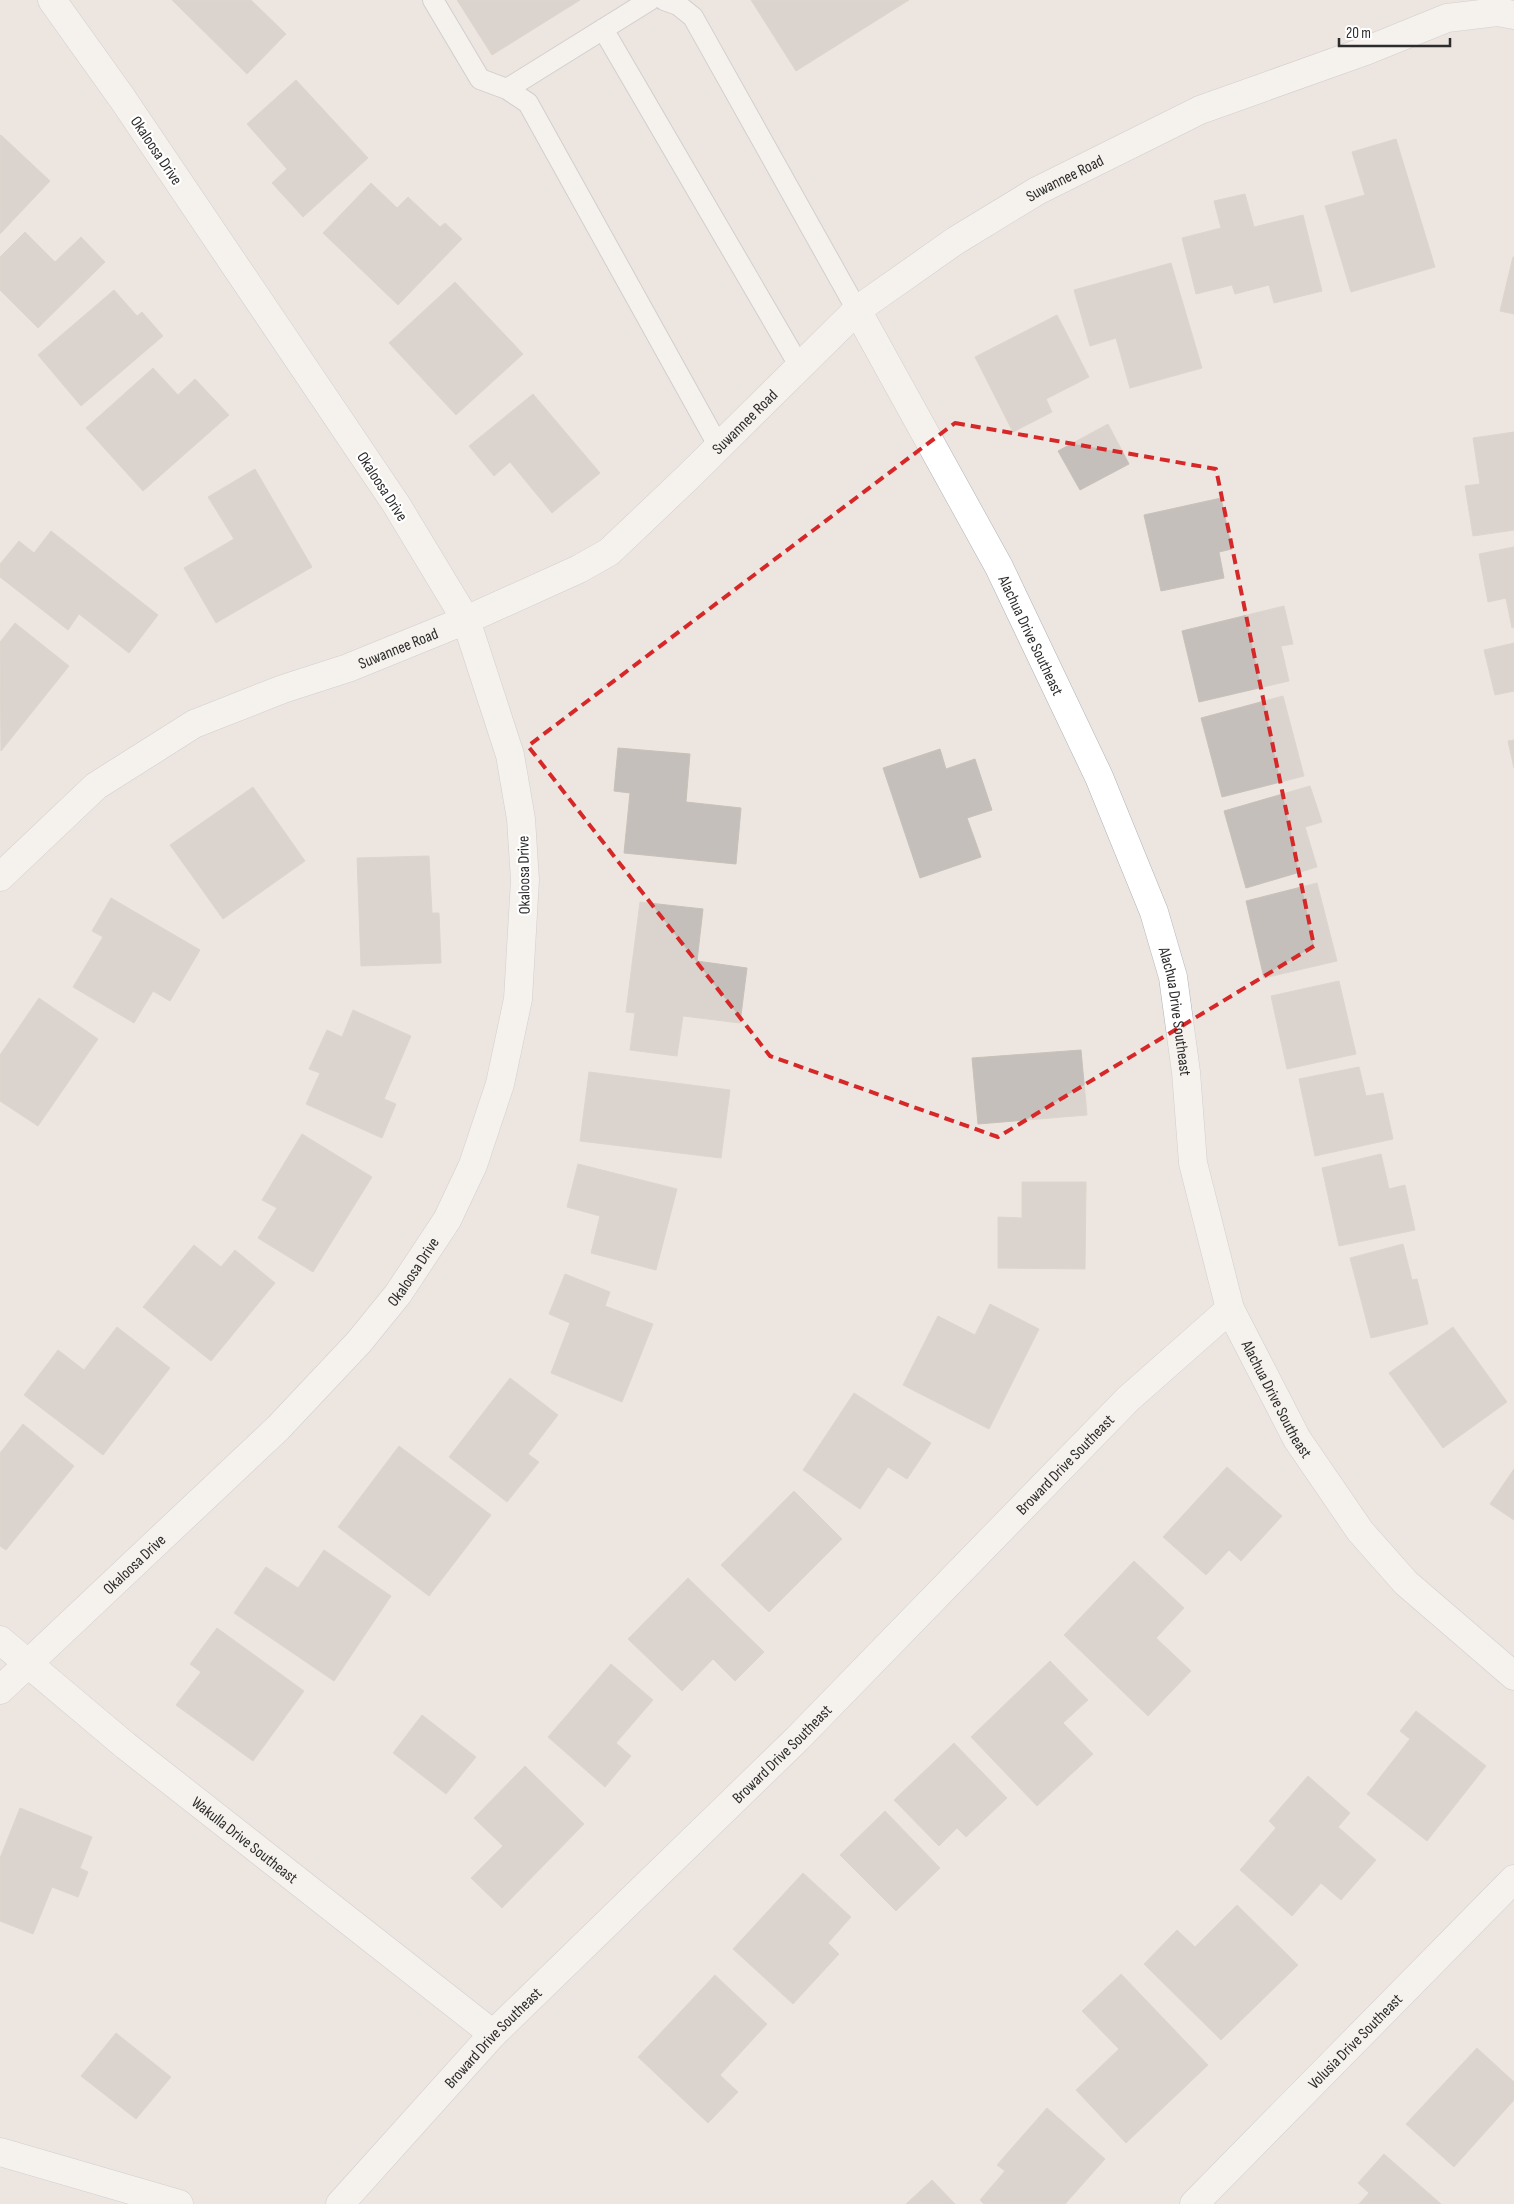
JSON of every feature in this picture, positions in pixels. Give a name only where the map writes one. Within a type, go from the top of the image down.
[{"type":"street","name":"Okaloosa Drive","points":[[0,1690],[26,1663],[278,1428],[359,1342],[398,1294],[447,1220],[474,1165],[500,1084],[518,999],[525,880],[521,819],[510,755],[466,620],[396,504],[122,98],[52,0]]},
{"type":"street","name":"Suwannee Road","points":[[0,877],[96,786],[194,724],[283,689],[348,668],[466,620],[580,569],[609,552],[719,447],[857,310],[954,241],[1037,190],[1200,110],[1368,50],[1447,18],[1497,12],[1514,15]]},
{"type":"street","name":"Alachua Drive Southeast","points":[[857,310],[999,567],[1099,777],[1154,912],[1173,977],[1186,1072],[1193,1164],[1230,1309],[1297,1439],[1360,1531],[1406,1583],[1514,1676]]},
{"type":"street","name":"Broward Drive Southeast","points":[[340,2204],[493,2034],[797,1739],[1128,1399],[1230,1309]]},
{"type":"street","name":"Wakulla Drive Southeast","points":[[0,1640],[126,1746],[493,2034]]},
{"type":"street","name":"Volusia Drive Southeast","points":[[1194,2204],[1514,1879]]},
{"type":"street","points":[[0,2152],[179,2204]]},
{"type":"lane","points":[[432,0],[480,79],[507,88],[528,103],[719,447]]},
{"type":"lane","points":[[507,88],[650,0]]},
{"type":"lane","points":[[664,0],[678,5],[693,17],[857,310]]},
{"type":"lane","points":[[603,29],[800,367]]},
{"type":"highlighted area","points":[[955,423],[1216,469],[1314,946],[998,1137],[770,1056],[528,746]]},
{"type":"building","points":[[172,0],[251,0],[286,34],[247,74]]},
{"type":"building","points":[[457,0],[580,0],[492,55]]},
{"type":"building","points":[[751,0],[909,0],[796,71]]},
{"type":"building","points":[[296,80],[368,158],[303,217],[272,183],[287,169],[247,124]]},
{"type":"building","points":[[0,136],[50,181],[0,234]]},
{"type":"building","points":[[1396,139],[1435,267],[1351,292],[1325,206],[1365,195],[1352,152]]},
{"type":"building","points":[[371,183],[397,208],[408,197],[440,227],[445,223],[462,239],[398,305],[323,233]]},
{"type":"building","points":[[1245,194],[1254,227],[1303,215],[1322,291],[1274,303],[1269,285],[1235,294],[1232,285],[1196,294],[1182,238],[1221,228],[1214,201]]},
{"type":"building","points":[[25,232],[55,262],[81,237],[105,262],[38,328],[0,290],[0,257]]},
{"type":"building","points":[[1514,257],[1514,314],[1500,311]]},
{"type":"building","points":[[1171,263],[1202,368],[1130,388],[1116,338],[1090,346],[1074,290]]},
{"type":"building","points":[[455,282],[523,354],[456,415],[389,343]]},
{"type":"building","points":[[114,290],[137,316],[142,312],[163,336],[81,406],[38,355]]},
{"type":"building","points":[[1057,315],[1089,377],[1046,399],[1052,412],[1013,432],[975,357]]},
{"type":"building","points":[[153,368],[178,395],[195,379],[229,415],[143,491],[86,428]]},
{"type":"building","points":[[533,394],[600,473],[552,513],[510,462],[494,476],[469,446]]},
{"type":"building","points":[[1108,424],[1129,464],[1080,490],[1058,451]]},
{"type":"building","points":[[1514,432],[1514,530],[1473,536],[1465,486],[1480,484],[1473,438]]},
{"type":"building","points":[[255,469],[312,567],[216,623],[184,568],[234,539],[208,497]]},
{"type":"building","points":[[1221,498],[1232,549],[1219,552],[1224,578],[1161,591],[1144,515]]},
{"type":"building","points":[[51,531],[158,615],[129,653],[79,614],[68,630],[0,577],[0,564],[19,541],[34,553]]},
{"type":"building","points":[[1514,547],[1514,627],[1512,628],[1506,598],[1488,602],[1479,554]]},
{"type":"building","points":[[1284,606],[1293,644],[1281,646],[1289,681],[1199,702],[1182,631]]},
{"type":"building","points":[[15,623],[69,666],[1,751],[0,642]]},
{"type":"building","points":[[1514,643],[1514,691],[1495,695],[1484,650]]},
{"type":"building","points":[[1283,696],[1304,776],[1222,797],[1201,718]]},
{"type":"building","points":[[1514,740],[1514,768],[1508,741]]},
{"type":"building","points":[[618,748],[690,754],[686,802],[741,808],[736,864],[624,853],[630,793],[614,791]]},
{"type":"building","points":[[940,749],[946,769],[975,759],[992,810],[967,818],[981,857],[920,878],[883,768]]},
{"type":"building","points":[[1310,786],[1322,822],[1305,827],[1317,867],[1246,888],[1224,811]]},
{"type":"building","points":[[253,787],[305,861],[223,919],[170,845]]},
{"type":"building","points":[[429,856],[432,913],[439,913],[441,963],[361,966],[357,858]]},
{"type":"building","points":[[1317,883],[1337,961],[1264,978],[1246,901]]},
{"type":"building","points":[[111,898],[200,950],[170,1001],[153,991],[134,1023],[73,987],[103,937],[92,931]]},
{"type":"building","points":[[640,902],[703,909],[697,961],[747,968],[740,1023],[683,1016],[677,1056],[630,1050],[635,1013],[626,1012]]},
{"type":"building","points":[[1339,981],[1356,1054],[1287,1069],[1271,996]]},
{"type":"building","points":[[39,998],[98,1039],[38,1126],[0,1101],[0,1055]]},
{"type":"building","points":[[353,1010],[411,1036],[384,1099],[396,1104],[382,1138],[306,1104],[320,1073],[309,1069],[327,1030],[342,1037]]},
{"type":"building","points":[[1081,1050],[1087,1115],[978,1124],[972,1058]]},
{"type":"building","points":[[1359,1067],[1366,1096],[1383,1093],[1393,1139],[1315,1156],[1299,1079]]},
{"type":"building","points":[[589,1072],[730,1090],[721,1158],[580,1141]]},
{"type":"building","points":[[302,1134],[372,1177],[313,1272],[258,1238],[277,1208],[262,1200]]},
{"type":"building","points":[[1381,1154],[1389,1189],[1405,1185],[1415,1230],[1339,1246],[1322,1168]]},
{"type":"building","points":[[578,1164],[677,1189],[656,1270],[591,1253],[600,1216],[567,1207]]},
{"type":"building","points":[[1022,1182],[1086,1182],[1085,1269],[998,1268],[998,1217],[1022,1218]]},
{"type":"building","points":[[1403,1244],[1412,1280],[1417,1279],[1428,1324],[1371,1338],[1350,1258]]},
{"type":"building","points":[[194,1245],[221,1267],[235,1250],[275,1283],[211,1361],[143,1307]]},
{"type":"building","points":[[565,1274],[610,1292],[605,1306],[653,1324],[622,1402],[551,1373],[570,1323],[549,1314]]},
{"type":"building","points":[[990,1304],[1039,1329],[989,1429],[903,1385],[938,1316],[975,1335]]},
{"type":"building","points":[[117,1327],[170,1368],[103,1455],[24,1395],[58,1350],[84,1370]]},
{"type":"building","points":[[1453,1327],[1507,1402],[1443,1448],[1389,1373]]},
{"type":"building","points":[[510,1378],[558,1415],[528,1454],[539,1462],[507,1502],[449,1457]]},
{"type":"building","points":[[854,1393],[931,1443],[907,1479],[888,1467],[860,1509],[803,1470]]},
{"type":"building","points":[[23,1424],[74,1466],[6,1550],[0,1546],[0,1453]]},
{"type":"building","points":[[399,1446],[491,1515],[429,1596],[338,1527]]},
{"type":"building","points":[[1227,1467],[1282,1516],[1241,1561],[1229,1550],[1206,1575],[1163,1537]]},
{"type":"building","points":[[1514,1469],[1514,1520],[1490,1504]]},
{"type":"building","points":[[794,1491],[842,1539],[769,1612],[721,1565]]},
{"type":"building","points":[[324,1550],[391,1596],[334,1681],[234,1613],[266,1567],[298,1588]]},
{"type":"building","points":[[1134,1561],[1184,1608],[1156,1638],[1191,1671],[1148,1716],[1064,1635]]},
{"type":"building","points":[[688,1578],[764,1652],[735,1681],[713,1659],[682,1691],[628,1639]]},
{"type":"building","points":[[217,1628],[304,1691],[253,1761],[176,1705],[201,1672],[190,1664]]},
{"type":"building","points":[[1050,1661],[1088,1700],[1063,1723],[1093,1754],[1037,1806],[971,1737]]},
{"type":"building","points":[[611,1664],[653,1700],[616,1743],[631,1756],[605,1787],[548,1737]]},
{"type":"building","points":[[1416,1711],[1486,1766],[1427,1841],[1367,1794],[1410,1739],[1400,1731]]},
{"type":"building","points":[[422,1715],[476,1757],[446,1794],[393,1753]]},
{"type":"building","points":[[954,1743],[1007,1798],[966,1837],[957,1828],[939,1846],[894,1800]]},
{"type":"building","points":[[525,1766],[584,1824],[502,1908],[471,1878],[503,1846],[474,1818]]},
{"type":"building","points":[[1308,1776],[1350,1813],[1338,1827],[1376,1860],[1341,1900],[1321,1883],[1292,1916],[1240,1870],[1276,1828],[1269,1821]]},
{"type":"building","points":[[20,1808],[92,1837],[80,1868],[88,1872],[78,1897],[52,1887],[33,1934],[0,1921],[0,1858]]},
{"type":"building","points":[[885,1811],[940,1868],[896,1911],[840,1855]]},
{"type":"building","points":[[803,1873],[851,1917],[828,1943],[839,1954],[793,2004],[733,1949]]},
{"type":"building","points":[[1237,1905],[1298,1965],[1221,2040],[1144,1964],[1177,1930],[1195,1947]]},
{"type":"building","points":[[1121,1974],[1208,2065],[1126,2143],[1076,2090],[1119,2049],[1082,2011]]},
{"type":"building","points":[[715,1975],[767,2024],[720,2075],[738,2092],[708,2123],[638,2057]]},
{"type":"building","points":[[116,2033],[171,2077],[136,2119],[81,2076]]},
{"type":"building","points":[[1477,2048],[1514,2082],[1514,2100],[1454,2167],[1406,2124]]},
{"type":"building","points":[[1047,2108],[1105,2159],[1065,2204],[984,2204],[980,2200],[1005,2171],[997,2165]]},
{"type":"building","points":[[1384,2154],[1441,2204],[1359,2204],[1369,2193],[1358,2183]]},
{"type":"building","points":[[932,2180],[955,2204],[906,2204]]}]
